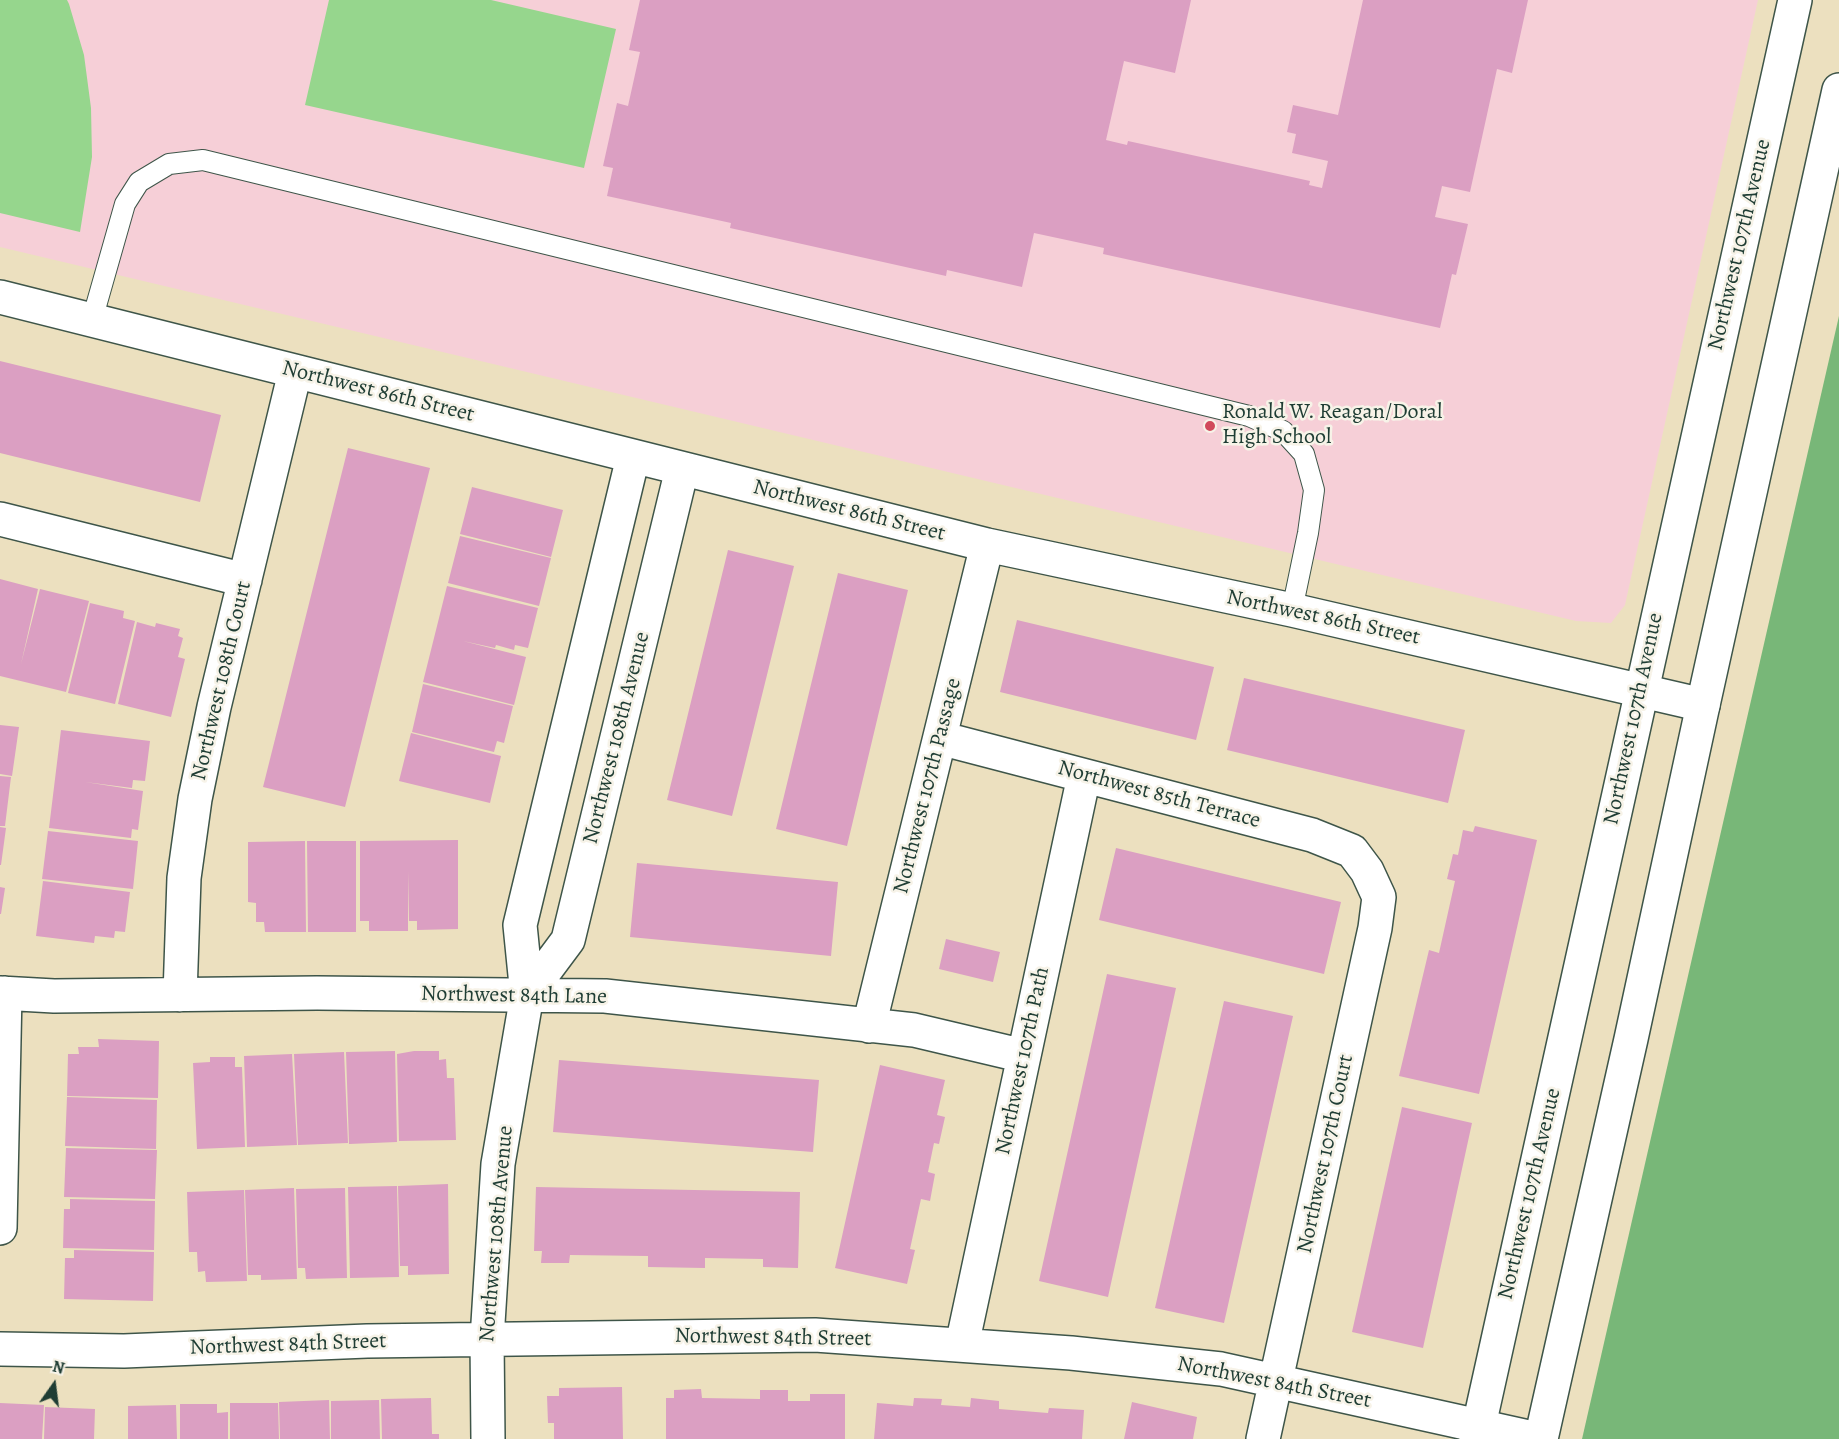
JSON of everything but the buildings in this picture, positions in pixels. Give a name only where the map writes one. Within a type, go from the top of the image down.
[{"type":"street","name":"Northwest 107th Avenue","points":[[1477,1432],[1795,0]]},
{"type":"street","points":[[1539,1439],[1631,1039],[1839,90]]},
{"type":"street","name":"Northwest 86th Street","points":[[0,297],[987,545],[1292,610],[1703,705]]},
{"type":"street","name":"Northwest 108th Court","points":[[180,995],[184,878],[195,800],[213,707],[295,372]]},
{"type":"street","name":"Northwest 108th Avenue","points":[[488,1439],[487,1339],[498,1164],[527,995],[520,925],[633,457]]},
{"type":"street","name":"Northwest 108th Avenue","points":[[527,995],[568,940],[682,469]]},
{"type":"street","points":[[0,519],[245,580]]},
{"type":"street","name":"Northwest 107th Passage","points":[[869,1026],[987,545]]},
{"type":"street","name":"Northwest 85th Terrace","points":[[940,738],[1312,835],[1352,851],[1367,871]]},
{"type":"street","name":"Northwest 107th Path","points":[[962,1345],[1084,776]]},
{"type":"street","name":"Northwest 107th Court","points":[[1263,1439],[1375,928],[1378,897],[1367,871]]},
{"type":"street","points":[[0,1228],[3,993]]},
{"type":"street","name":"Northwest 84th Lane","points":[[3,993],[54,996],[328,993],[605,996],[914,1030],[1024,1056]]},
{"type":"street","name":"Northwest 84th Street","points":[[0,1349],[124,1351],[367,1341],[815,1335],[1071,1353],[1221,1369],[1477,1432],[1539,1439]]},
{"type":"lane","points":[[92,320],[125,204],[140,182],[169,164],[203,160],[1249,416],[1283,431],[1304,454],[1314,489],[1308,533],[1292,610]]},
{"type":"shaded area","name":"Ronald W. Reagan/Doral High School","points":[[0,0],[1758,0],[1625,605],[1611,623],[1576,621],[0,247]]},
{"type":"green space","points":[[0,0],[67,0],[69,4],[84,55],[91,108],[92,157],[80,232],[0,213]]},
{"type":"green space","points":[[329,0],[491,0],[616,29],[584,168],[305,105]]},
{"type":"green space","points":[[1839,316],[1839,1439],[1582,1439]]},
{"type":"place","name":"Ronald W. Reagan/Doral High School","points":[[1210,426]]}]
